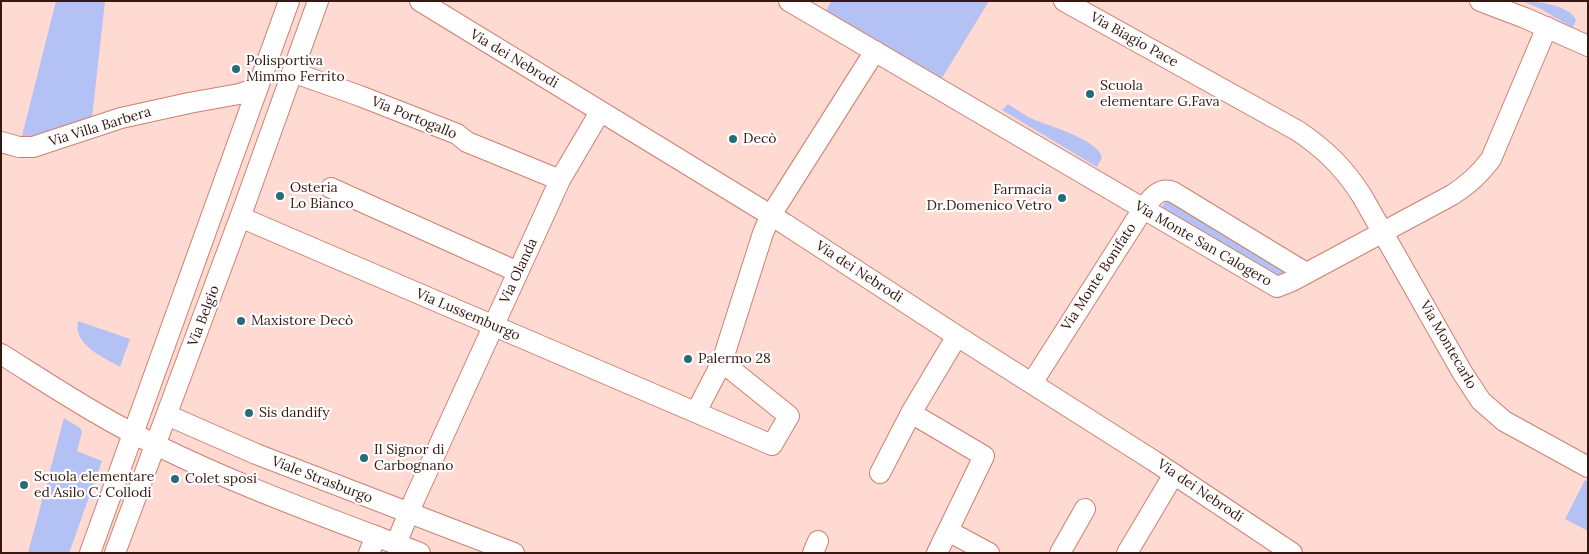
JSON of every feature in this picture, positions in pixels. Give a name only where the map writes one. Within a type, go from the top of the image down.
[{"type":"street","name":"Via Belgio","points":[[90,553],[289,1]]},
{"type":"street","name":"Via Belgio","points":[[115,553],[252,187],[318,1]]},
{"type":"street","name":"Via dei Nebrodi","points":[[420,1],[771,215],[1174,474],[1292,553]]},
{"type":"street","name":"Via Monte San Calogero","points":[[789,1],[814,7],[875,51],[1276,287],[1282,286],[1452,195],[1481,173],[1491,159],[1547,28]]},
{"type":"street","name":"Via Biagio Pace","points":[[1064,1],[1314,141],[1349,176],[1383,232]]},
{"type":"street","points":[[1480,1],[1588,46]]},
{"type":"street","points":[[696,412],[722,362],[763,233],[771,215],[875,51]]},
{"type":"street","name":"Via Portogallo","points":[[292,72],[457,134],[467,142],[560,180]]},
{"type":"street","name":"Via Villa Barbera","points":[[1,142],[19,148],[33,147],[121,118],[239,94],[258,88]]},
{"type":"street","name":"Via Olanda","points":[[396,544],[560,180],[600,112]]},
{"type":"street","points":[[241,135],[249,147],[258,149],[267,144]]},
{"type":"street","points":[[226,178],[234,173],[245,175],[251,182],[252,187]]},
{"type":"street","points":[[332,188],[518,272]]},
{"type":"street","name":"Via Monte Bonifato","points":[[1032,383],[1143,209],[1154,196],[1162,191],[1168,190],[1306,273]]},
{"type":"street","name":"Via Lussemburgo","points":[[240,217],[772,445],[789,416],[722,362]]},
{"type":"street","name":"Via Montecarlo","points":[[1383,232],[1462,372],[1482,401],[1504,422],[1588,467]]},
{"type":"street","points":[[880,472],[957,336]]},
{"type":"street","points":[[1,354],[95,412],[156,444],[372,544],[396,544],[420,553]]},
{"type":"street","points":[[912,413],[984,456],[937,553]]},
{"type":"street","points":[[133,433],[167,415]]},
{"type":"street","name":"Viale Strasburgo","points":[[167,415],[256,454],[514,553]]},
{"type":"street","points":[[1127,553],[1174,474]]},
{"type":"street","points":[[1060,553],[1086,509]]},
{"type":"street","points":[[948,530],[989,553]]},
{"type":"shaded area","points":[[56,1],[105,1],[92,118],[30,140],[21,140]]},
{"type":"shaded area","points":[[831,1],[989,1],[942,78],[826,11]]},
{"type":"shaded area","points":[[1522,1],[1560,7],[1573,15],[1576,20],[1573,27],[1541,9]]},
{"type":"shaded area","points":[[1008,104],[1032,118],[1083,139],[1098,151],[1102,157],[1097,167],[1002,110]]},
{"type":"shaded area","points":[[1169,197],[1290,271],[1277,279],[1158,212]]},
{"type":"shaded area","points":[[78,321],[130,339],[120,367],[98,354],[85,343],[80,337]]},
{"type":"shaded area","points":[[64,418],[80,428],[82,432],[77,451],[102,461],[69,553],[28,553]]},
{"type":"shaded area","points":[[1585,480],[1588,482],[1588,531],[1565,519]]},
{"type":"place","name":"Polisportiva Mimmo Ferrito","points":[[236,69]]},
{"type":"place","name":"Scuola elementare G.Fava","points":[[1090,94]]},
{"type":"place","name":"Decò","points":[[733,139]]},
{"type":"place","name":"Osteria Lo Bianco","points":[[280,196]]},
{"type":"place","name":"Farmacia Dr.Domenico Vetro","points":[[1062,198]]},
{"type":"place","name":"Maxistore Decò","points":[[241,321]]},
{"type":"place","name":"Palermo 28","points":[[688,359]]},
{"type":"place","name":"Sis dandify","points":[[249,413]]},
{"type":"place","name":"Il Signor di Carbognano","points":[[364,458]]},
{"type":"place","name":"Colet sposi","points":[[175,479]]},
{"type":"place","name":"Scuola elementare ed Asilo C. Collodi","points":[[24,485]]}]
